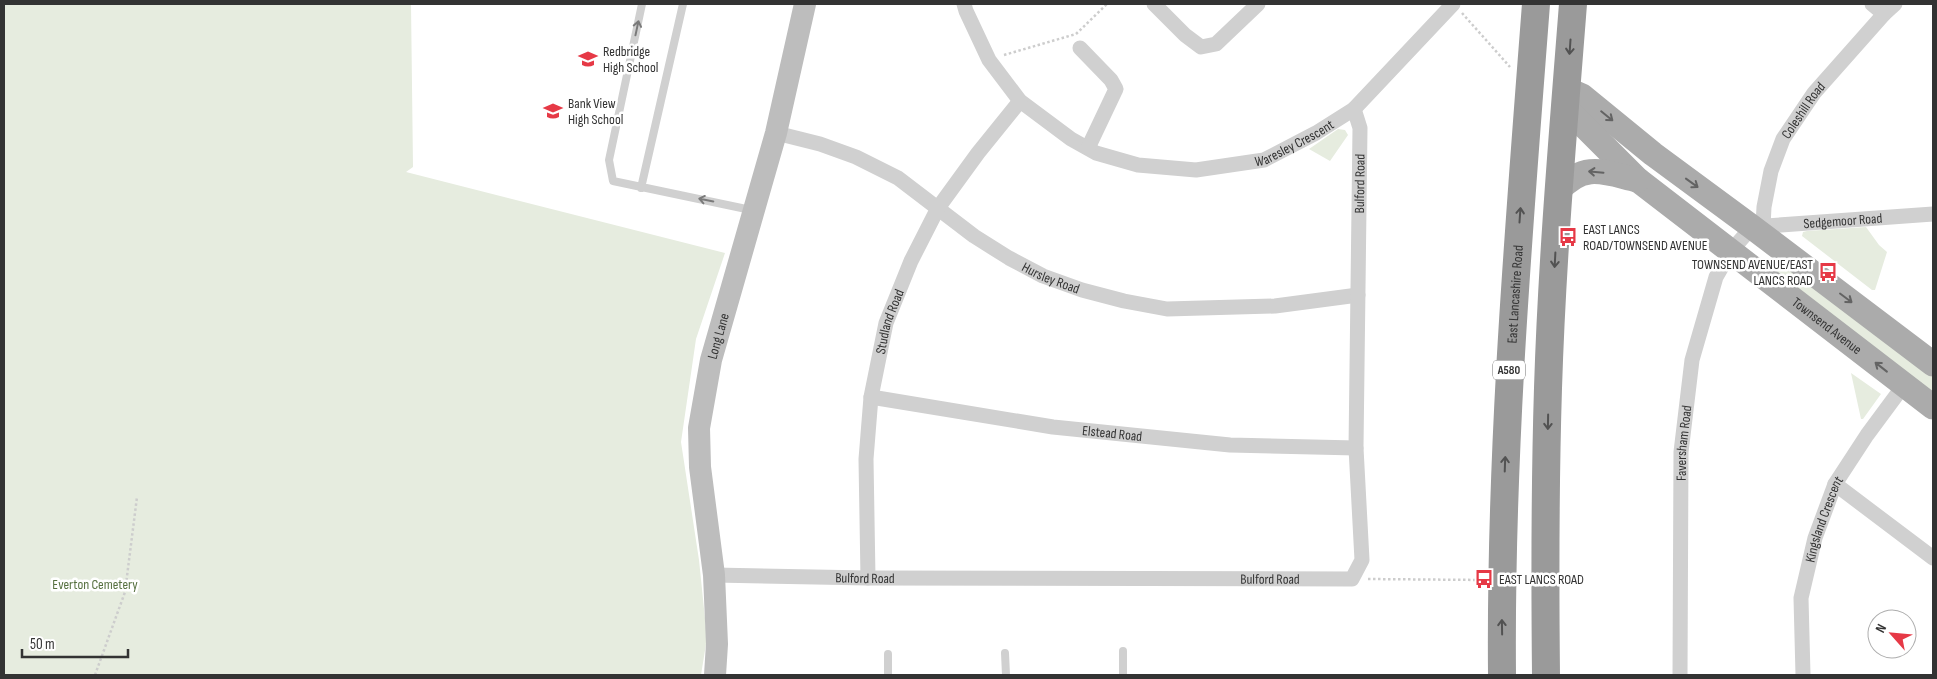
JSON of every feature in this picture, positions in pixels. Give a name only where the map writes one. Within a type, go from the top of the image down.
[{"type":"highway","name":"East Lancashire Road","points":[[1536,4],[1549,89],[1559,190],[1548,387],[1545,580],[1546,675]]},
{"type":"highway","name":"East Lancashire Road","points":[[1502,675],[1501,580],[1509,363],[1527,123],[1549,89],[1573,4]]},
{"type":"main road","name":"Townsend Avenue","points":[[1549,89],[1638,180],[1933,407]]},
{"type":"main road","points":[[1549,89],[1582,96],[1653,154],[1757,226],[1933,364]]},
{"type":"main road","points":[[1559,190],[1568,179],[1581,172],[1592,171],[1638,180]]},
{"type":"street","name":"Long Lane","points":[[715,675],[717,644],[714,575],[700,467],[699,428],[711,360],[776,133],[804,4]]},
{"type":"street","name":"Waresley Crescent","points":[[964,4],[989,60],[1020,101],[1071,139],[1096,153],[1138,165],[1196,170],[1264,160],[1316,133],[1354,109],[1457,7]]},
{"type":"street","points":[[1154,4],[1185,35],[1201,47],[1216,44],[1258,4]]},
{"type":"street","points":[[1872,4],[1889,9]]},
{"type":"street","name":"Coleshill Road","points":[[1757,226],[1764,206],[1771,171],[1783,139],[1814,93],[1889,9]]},
{"type":"street","points":[[1080,48],[1112,80],[1116,89],[1088,148]]},
{"type":"street","name":"Studland Road","points":[[868,578],[866,458],[871,397],[886,323],[911,262],[938,208],[978,153],[1020,101]]},
{"type":"street","name":"Bulford Road","points":[[714,575],[868,578],[1352,579],[1362,560],[1356,448],[1360,128],[1354,109]]},
{"type":"street","name":"Hursley Road","points":[[776,133],[820,144],[856,157],[898,178],[974,236],[1009,258],[1043,276],[1124,302],[1167,309],[1275,306],[1358,295]]},
{"type":"street","name":"Sedgemoor Road","points":[[1757,226],[1933,214]]},
{"type":"street","name":"Faversham Road","points":[[1680,675],[1680,452],[1692,360],[1716,277],[1731,251],[1757,226]]},
{"type":"street","name":"Kingsland Crescent","points":[[1803,675],[1801,598],[1815,538],[1835,484],[1867,435],[1904,385]]},
{"type":"street","name":"Elstead Road","points":[[871,397],[1053,427],[1230,445],[1356,448]]},
{"type":"street","points":[[1835,484],[1933,558]]},
{"type":"lane","points":[[642,4],[609,160],[613,181],[753,210]]},
{"type":"lane","points":[[641,188],[683,4]]},
{"type":"lane","points":[[1123,651],[1123,675]]},
{"type":"lane","points":[[1005,653],[1006,675]]},
{"type":"lane","points":[[888,654],[888,675]]},
{"type":"path","points":[[989,60],[1076,34],[1107,4]]},
{"type":"path","points":[[1457,7],[1549,89]]},
{"type":"path","points":[[95,675],[125,592],[138,497]]},
{"type":"path","points":[[1352,579],[1501,580]]},
{"type":"green space","name":"Everton Cemetery","points":[[4,4],[411,4],[413,167],[406,172],[725,253],[696,339],[681,442],[699,560],[707,638],[701,675],[4,675]]},
{"type":"green space","points":[[1338,129],[1345,130],[1348,135],[1330,161],[1309,149]]},
{"type":"green space","points":[[1866,227],[1879,245],[1887,252],[1875,290],[1872,290],[1802,236],[1803,232],[1807,231]]},
{"type":"green space","points":[[1774,254],[1933,375],[1933,396],[1764,267]]},
{"type":"green space","points":[[1851,373],[1881,394],[1863,419],[1861,419]]},
{"type":"place","name":"Redbridge High School","points":[[588,59]]},
{"type":"place","name":"Bank View High School","points":[[553,111]]},
{"type":"place","name":"EAST LANCS ROAD/TOWNSEND AVENUE","points":[[1568,237]]},
{"type":"place","name":"TOWNSEND AVENUE/EAST LANCS ROAD","points":[[1828,272]]},
{"type":"place","name":"EAST LANCS ROAD","points":[[1484,579]]}]
